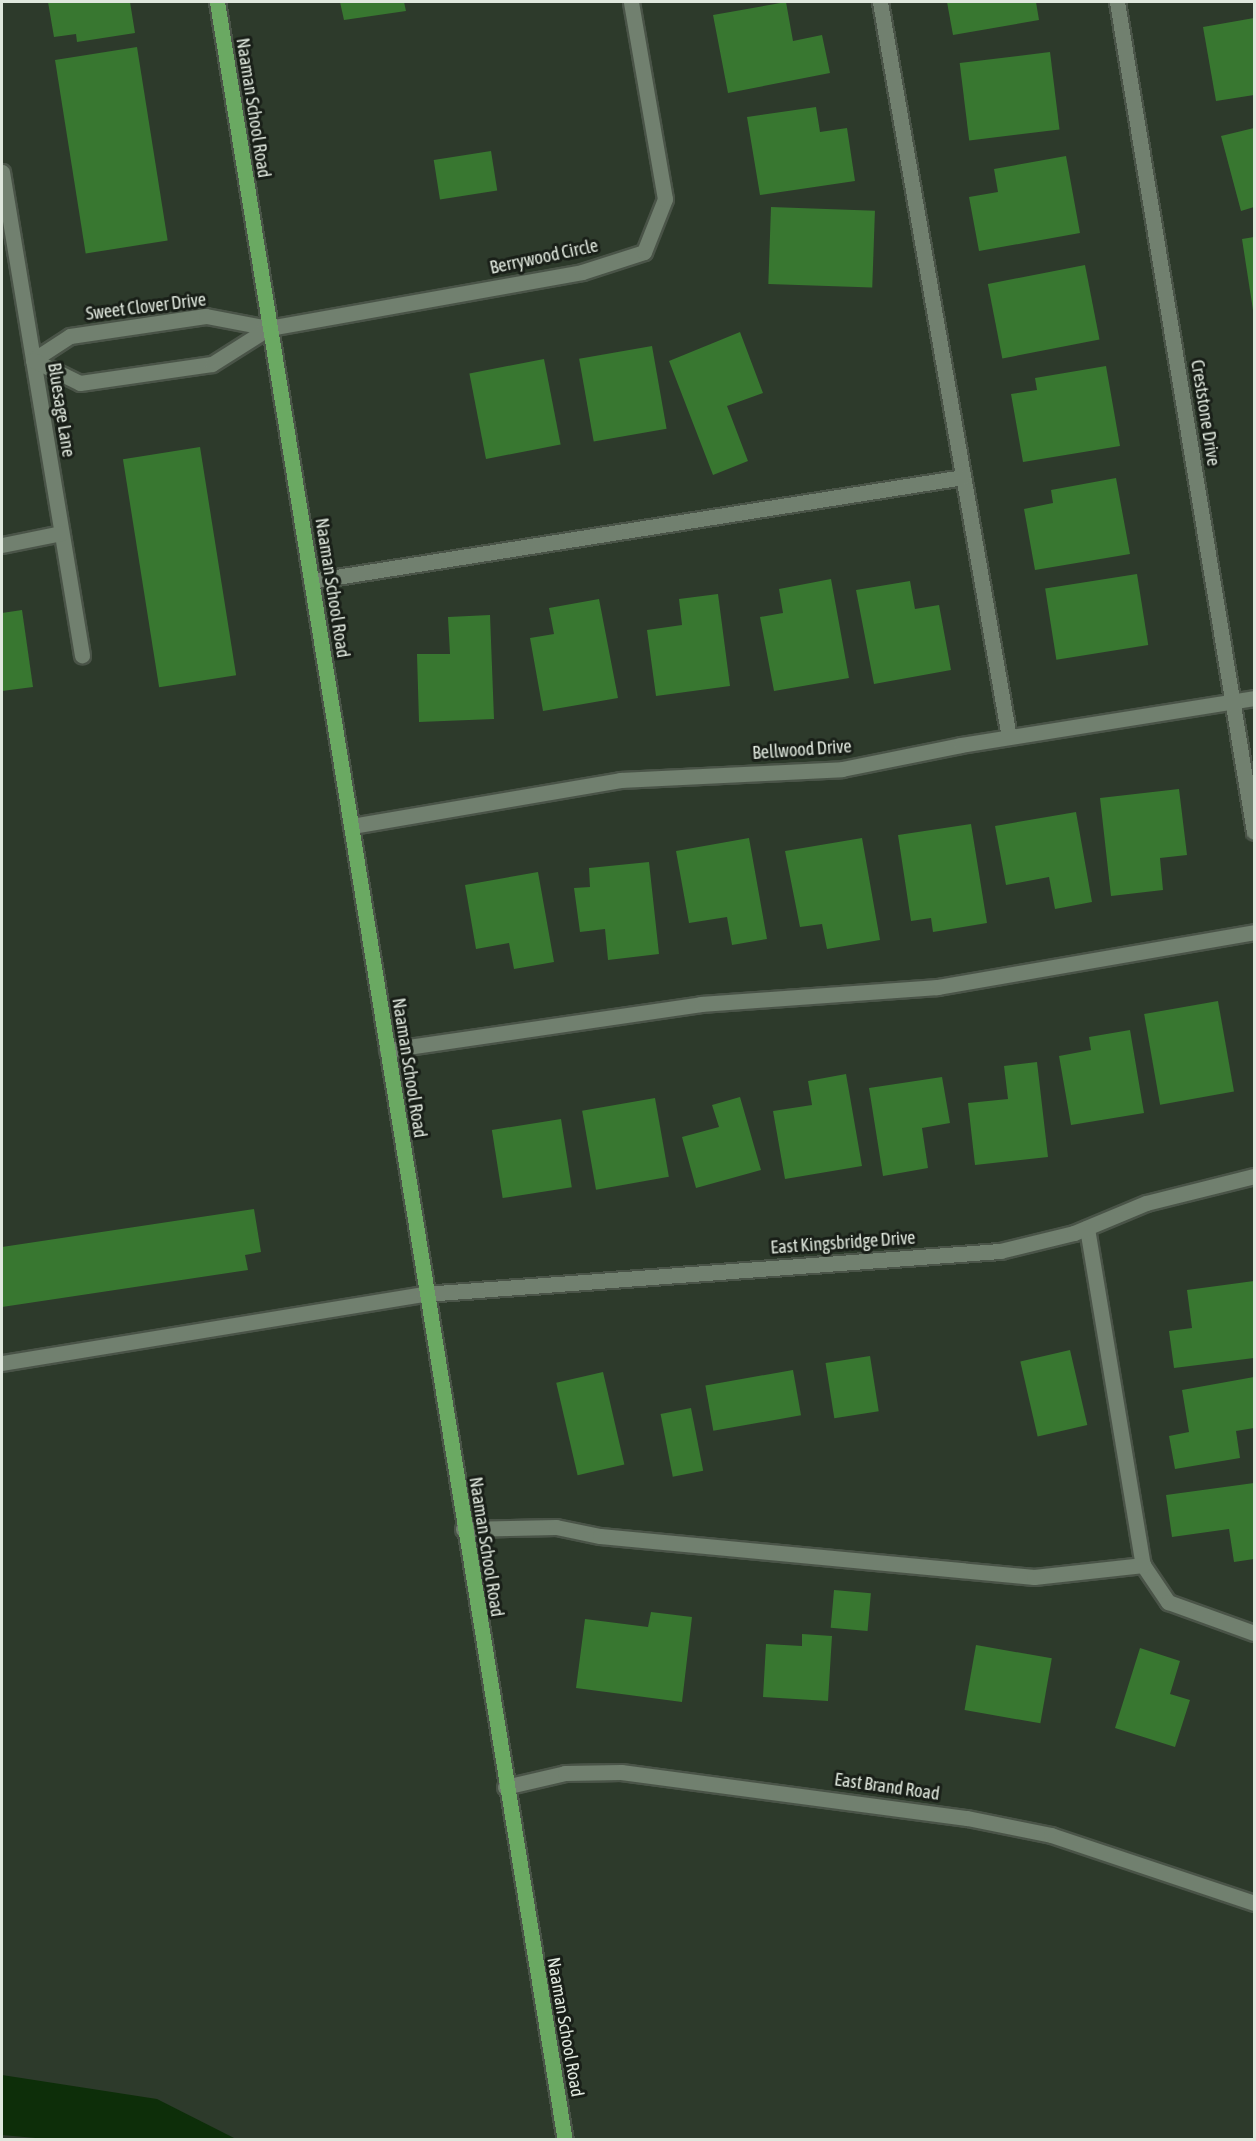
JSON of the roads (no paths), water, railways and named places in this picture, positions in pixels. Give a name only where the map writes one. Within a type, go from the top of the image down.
[{"type":"main road","name":"Naaman School Road","points":[[217,2],[352,826],[424,1293],[564,2139]]},
{"type":"street","name":"Berrywood Circle","points":[[269,328],[582,272],[644,252],[665,199],[631,2]]},
{"type":"street","points":[[880,2],[1009,737]]},
{"type":"street","name":"Creststone Drive","points":[[1117,2],[1254,832]]},
{"type":"street","name":"Bluesage Lane","points":[[2,172],[82,655]]},
{"type":"street","name":"Sweet Clover Drive","points":[[33,360],[70,336],[206,316],[269,328]]},
{"type":"street","points":[[33,360],[80,383],[212,364],[269,328]]},
{"type":"street","points":[[311,581],[963,477]]},
{"type":"street","points":[[2,545],[61,533]]},
{"type":"street","name":"Bellwood Drive","points":[[352,826],[620,780],[842,769],[1009,737],[1254,698]]},
{"type":"street","points":[[387,1050],[701,1004],[936,987],[1254,932]]},
{"type":"street","name":"East Kingsbridge Drive","points":[[2,1363],[424,1293],[1000,1251],[1087,1228],[1146,1203],[1254,1176]]},
{"type":"street","points":[[1087,1228],[1143,1565],[1168,1602],[1254,1634]]},
{"type":"street","points":[[463,1529],[556,1527],[600,1536],[1034,1577],[1143,1565]]},
{"type":"street","name":"East Brand Road","points":[[505,1787],[565,1773],[621,1772],[967,1818],[1051,1834],[1254,1904]]}]
